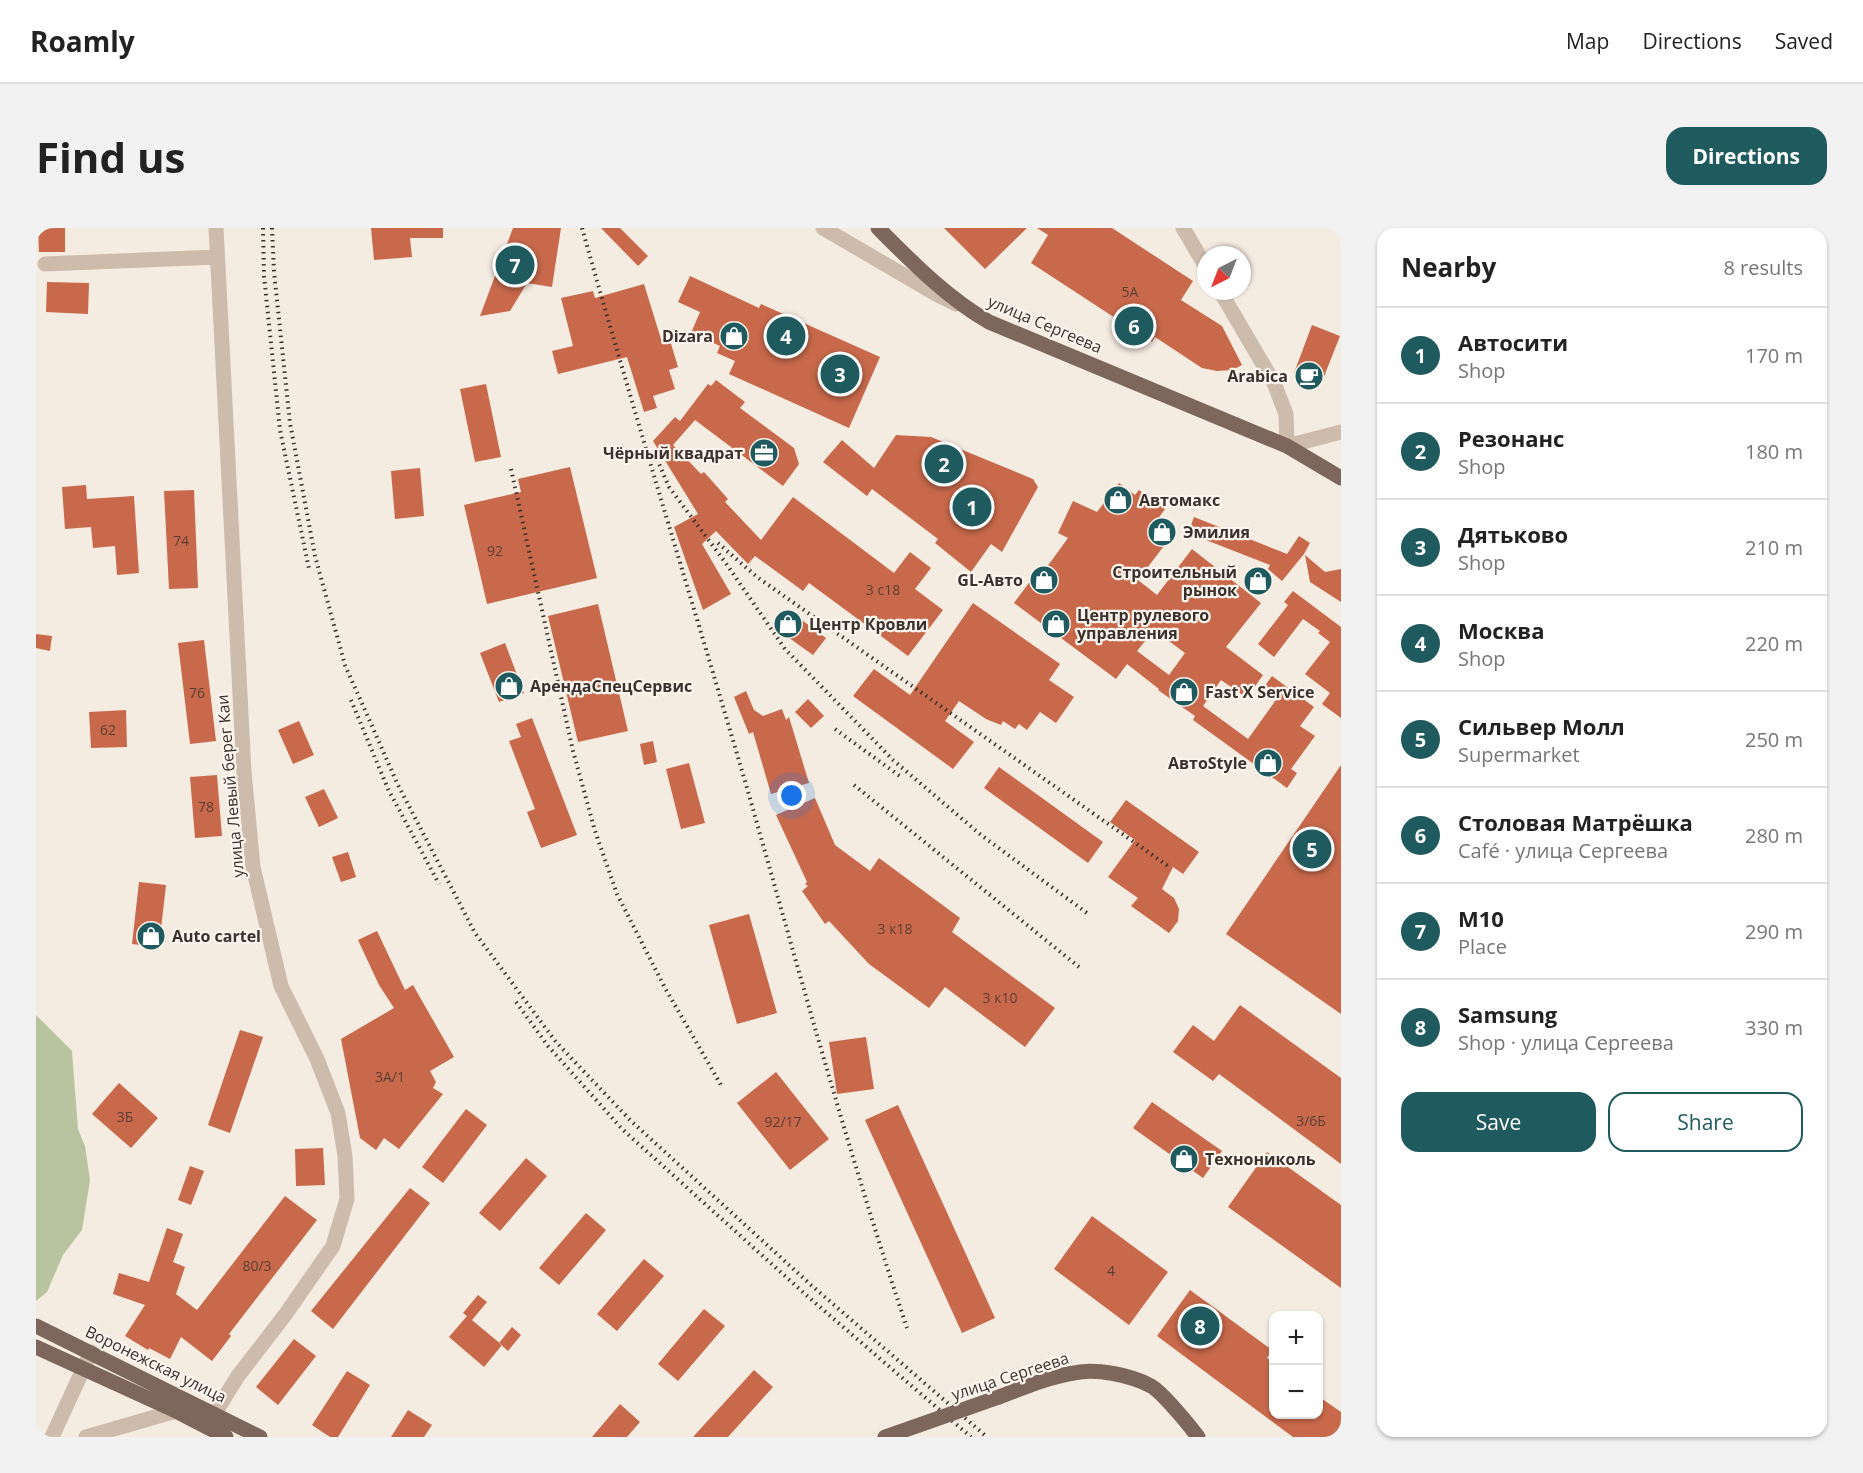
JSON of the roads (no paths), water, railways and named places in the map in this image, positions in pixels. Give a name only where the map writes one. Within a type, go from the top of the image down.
[{"type":"main road","name":"улица Сергеева","points":[[878,228],[944,291],[969,311],[989,322],[1287,446],[1341,478]]},
{"type":"main road","name":"Воронежская улица","points":[[36,1326],[260,1437]]},
{"type":"main road","name":"Воронежская улица","points":[[36,1347],[176,1411],[226,1437]]},
{"type":"main road","name":"улица Сергеева","points":[[885,1437],[1054,1377],[1076,1372],[1109,1372],[1152,1387],[1198,1437]]},
{"type":"street","name":"улица Левый берег Каи","points":[[208,1428],[238,1376],[285,1315],[333,1246],[347,1199],[345,1156],[338,1113],[317,1059],[281,986],[253,867],[243,760],[216,228]]},
{"type":"street","points":[[823,228],[969,311]]},
{"type":"street","points":[[1183,228],[1197,252]]},
{"type":"street","points":[[45,264],[217,257]]},
{"type":"street","points":[[1225,300],[1274,383],[1286,414],[1287,446],[1341,432]]},
{"type":"street","points":[[52,1437],[91,1352]]},
{"type":"street","points":[[86,1437],[176,1411]]},
{"type":"railway","points":[[263,228],[264,276],[280,430],[309,569]]},
{"type":"railway","points":[[272,228],[274,272],[290,423],[315,556],[345,665],[398,785],[475,933],[556,1042],[631,1121],[811,1285],[987,1437]]},
{"type":"railway","points":[[582,228],[745,781],[843,1124],[907,1328]]},
{"type":"railway","points":[[657,459],[669,487],[725,562],[785,649],[893,760],[981,835],[1087,913]]},
{"type":"railway","points":[[511,469],[573,751],[595,831],[617,894],[665,988],[721,1085]]},
{"type":"railway","points":[[718,543],[757,577],[1168,866]]},
{"type":"railway","points":[[351,700],[388,789],[439,884]]},
{"type":"railway","points":[[835,729],[901,777]]},
{"type":"railway","points":[[854,785],[1079,967]]},
{"type":"railway","points":[[516,1002],[548,1046],[622,1129],[806,1295],[971,1437]]},
{"type":"place","name":"M10","points":[[515,265]]},
{"type":"place","name":"Столовая Матрёшка","points":[[1134,326]]},
{"type":"place","name":"Dizara","points":[[734,336]]},
{"type":"place","name":"Москва","points":[[786,336]]},
{"type":"place","name":"Дятьково","points":[[840,374]]},
{"type":"place","name":"Arabica","points":[[1309,376]]},
{"type":"place","name":"Чёрный квадрат","points":[[764,453]]},
{"type":"place","name":"Резонанс","points":[[944,464]]},
{"type":"place","name":"Автомакс","points":[[1118,500]]},
{"type":"place","name":"Автосити","points":[[972,507]]},
{"type":"place","name":"Эмилия","points":[[1162,532]]},
{"type":"place","name":"GL-Авто","points":[[1044,580]]},
{"type":"place","name":"Строительный рынок","points":[[1258,581]]},
{"type":"place","name":"Центр Кровли","points":[[788,624]]},
{"type":"place","name":"Центр рулевого управления","points":[[1056,624]]},
{"type":"place","name":"АрендаСпецСервис","points":[[509,686]]},
{"type":"place","name":"Fast X Service","points":[[1184,692]]},
{"type":"place","name":"АвтоStyle","points":[[1268,763]]},
{"type":"place","name":"Сильвер Молл","points":[[1312,849]]},
{"type":"place","name":"Auto cartel","points":[[151,936]]},
{"type":"place","name":"Технониколь","points":[[1184,1159]]},
{"type":"place","name":"Samsung","points":[[1200,1326]]}]
